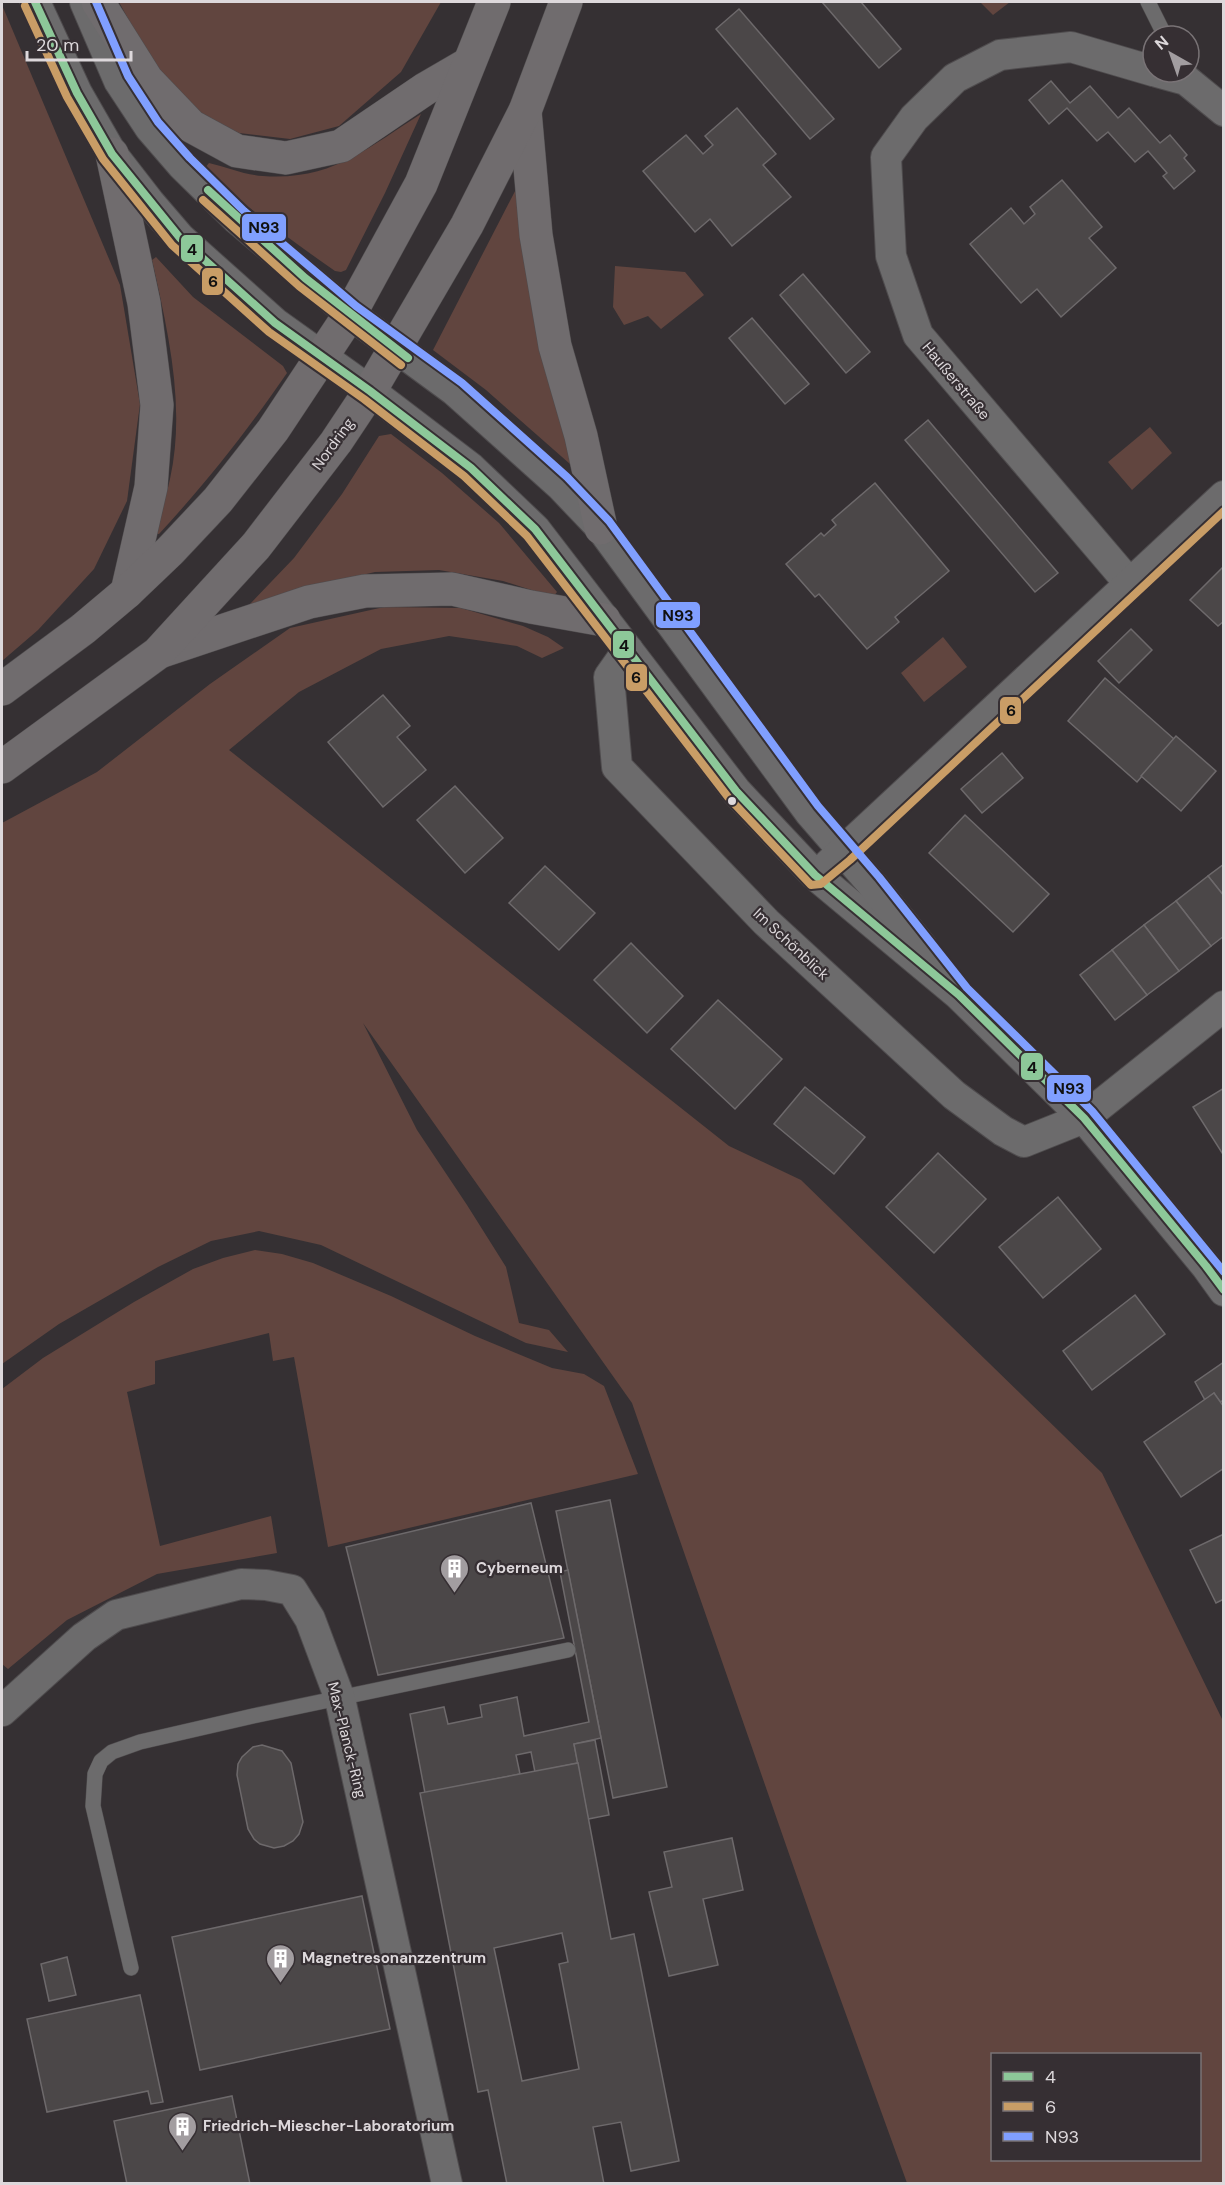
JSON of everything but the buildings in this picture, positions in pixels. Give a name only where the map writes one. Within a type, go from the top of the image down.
[{"type":"street","points":[[35,2],[77,93],[112,154],[180,238],[275,322],[471,468],[535,528],[736,791],[815,875],[959,994],[1084,1118],[1224,1291]]},
{"type":"street","points":[[85,2],[119,81],[150,128],[182,165],[237,219],[350,314],[463,399],[560,484],[601,528],[810,813],[871,883],[959,994]]},
{"type":"street","points":[[98,2],[147,80],[191,126],[237,152],[286,158],[341,146],[425,89],[468,64]]},
{"type":"street","points":[[2,689],[83,629],[170,552],[218,500],[273,430],[350,314],[421,184],[494,2]]},
{"type":"street","name":"Nordring","points":[[2,767],[158,653],[256,546],[336,442],[370,391],[467,225],[525,111],[566,2]]},
{"type":"street","name":"Haußerstraße","points":[[1130,584],[918,335],[891,256],[886,157],[914,118],[955,78],[1000,55],[1071,47],[1141,67]]},
{"type":"street","name":"Haußerstraße","points":[[1193,84],[1224,111]]},
{"type":"street","points":[[525,111],[536,235],[555,346],[581,436],[601,528]]},
{"type":"street","points":[[112,154],[144,303],[157,405],[151,487],[127,592]]},
{"type":"street","points":[[815,875],[843,852],[1224,496]]},
{"type":"street","points":[[158,653],[309,602],[365,591],[452,589],[531,607],[604,620]]},
{"type":"street","name":"Im Schönblick","points":[[628,650],[609,677],[617,768],[766,922],[954,1095],[1003,1131],[1024,1142],[1084,1118]]},
{"type":"street","points":[[1084,1118],[1224,1006]]},
{"type":"street","name":"Max-Planck-Ring","points":[[2,1711],[84,1637],[116,1615],[241,1584],[266,1585],[292,1590],[310,1619],[340,1699],[447,2184]]},
{"type":"lane","points":[[1148,2],[1159,24]]},
{"type":"lane","points":[[131,1968],[93,1806],[95,1774],[101,1761],[112,1752],[140,1742],[568,1650]]},
{"type":"shaded area","points":[[119,2],[441,2],[401,72],[339,126],[290,139],[239,133],[193,110],[150,60]]},
{"type":"shaded area","points":[[980,2],[1010,2],[993,15]]},
{"type":"shaded area","points":[[2,5],[120,285],[140,404],[127,501],[94,569],[38,630],[2,661]]},
{"type":"shaded area","points":[[421,114],[385,193],[346,270],[341,272],[335,271],[284,235],[204,169],[209,163],[242,173],[287,176],[329,168],[348,160]]},
{"type":"shaded area","points":[[528,166],[576,459],[570,464],[486,390],[433,350]]},
{"type":"shaded area","points":[[156,257],[193,297],[283,366],[287,373],[226,456],[159,534],[153,533],[153,527],[169,485],[174,452],[176,397],[169,342],[152,260]]},
{"type":"shaded area","points":[[615,266],[685,272],[704,295],[661,329],[648,316],[624,325],[613,307]]},
{"type":"shaded area","points":[[1150,427],[1172,453],[1132,490],[1108,462]]},
{"type":"shaded area","points":[[391,434],[442,473],[499,523],[557,592],[553,597],[503,581],[439,570],[375,572],[311,587],[256,610],[250,604],[294,558],[342,494],[379,436]]},
{"type":"shaded area","points":[[384,607],[461,608],[523,626],[548,637],[564,648],[542,658],[517,646],[449,636],[381,649],[299,692],[229,750],[729,1146],[801,1180],[1102,1473],[1223,1721],[1223,2183],[907,2183],[818,1937],[632,1403],[363,1023],[417,1130],[506,1267],[519,1323],[549,1330],[568,1352],[526,1343],[321,1245],[259,1231],[211,1241],[158,1267],[59,1324],[2,1364],[2,823],[97,772],[210,684],[290,628]]},
{"type":"shaded area","points":[[943,637],[967,667],[924,702],[901,673]]},
{"type":"shaded area","points":[[255,1250],[282,1254],[313,1263],[552,1368],[584,1374],[604,1386],[638,1474],[328,1547],[294,1357],[273,1361],[269,1333],[155,1361],[155,1384],[127,1392],[160,1546],[271,1516],[277,1553],[157,1574],[67,1620],[8,1669],[2,1664],[2,1389],[43,1358],[193,1269]]},
{"type":"transit line","name":"4","points":[[35,2],[77,93],[112,154],[180,238],[275,323],[370,391],[471,468],[535,529],[736,791],[815,875],[959,995],[1084,1118],[1224,1290]]},
{"type":"transit line","name":"N93","points":[[96,2],[128,76],[158,122],[190,158],[244,211],[356,306],[462,383],[567,477],[609,521],[818,806],[879,877],[967,988],[1092,1111],[1224,1272]]},
{"type":"transit line","name":"6","points":[[25,6],[67,97],[103,159],[172,245],[269,332],[364,399],[464,476],[527,536],[728,797],[811,885],[821,884],[850,860],[1224,511]]},
{"type":"transit line","name":"4","points":[[208,190],[305,278],[408,358]]},
{"type":"transit line","name":"6","points":[[203,200],[299,286],[401,365]]},
{"type":"place","name":"Cyberneum","points":[[455,1594]]},
{"type":"place","name":"Magnetresonanzzentrum","points":[[281,1984]]},
{"type":"place","name":"Friedrich-Miescher-Laboratorium","points":[[182,2152]]}]
